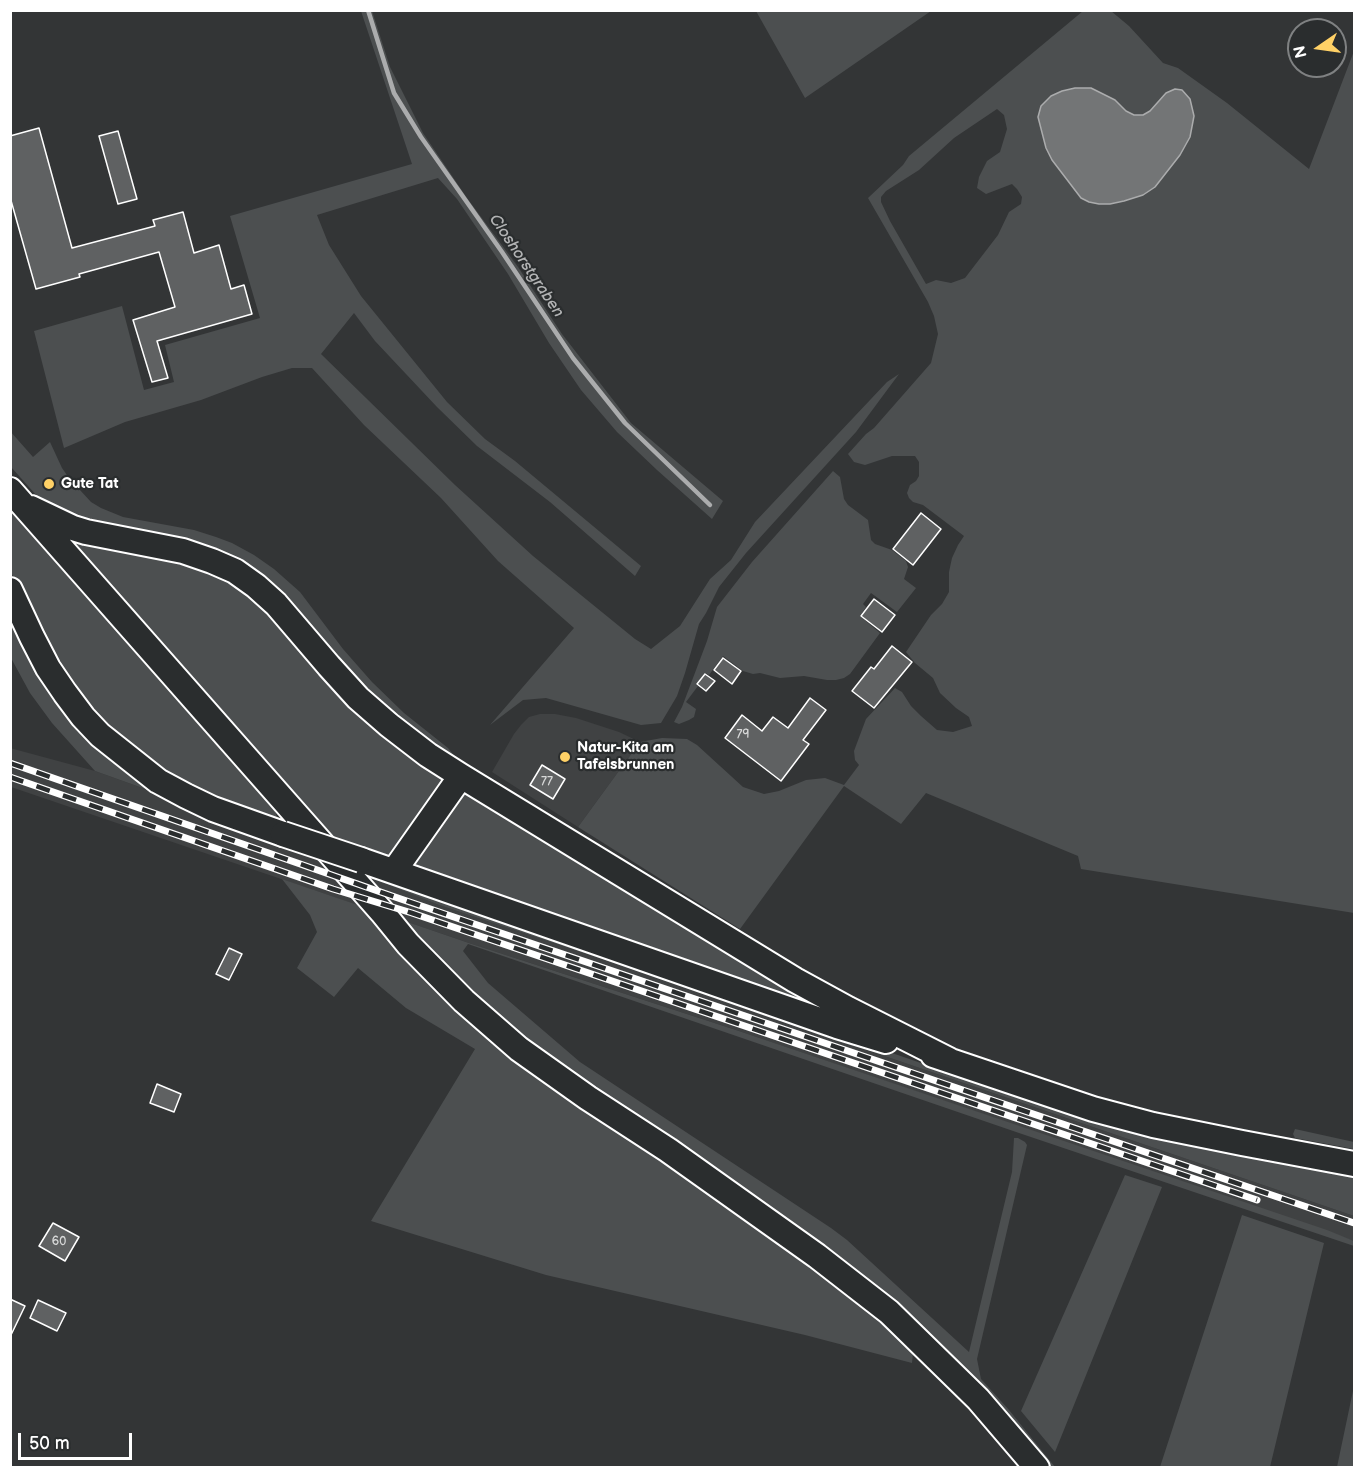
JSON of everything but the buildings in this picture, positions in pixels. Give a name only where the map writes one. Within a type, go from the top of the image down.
[{"type":"main road","points":[[18,498],[73,528],[183,551],[235,572],[256,586],[276,604],[358,698],[428,755],[795,980],[949,1060]]},
{"type":"main road","points":[[18,498],[408,944],[464,1001],[519,1049],[588,1098],[677,1156],[817,1256],[889,1312],[978,1399],[1037,1467]]},
{"type":"main road","points":[[10,590],[48,668],[77,710],[100,735],[158,781],[213,809],[837,1026],[949,1060],[1094,1109],[1153,1125],[1354,1164]]},
{"type":"main road","points":[[394,871],[460,776]]},
{"type":"shaded area","points":[[361,11],[372,11],[390,67],[423,133],[518,267],[562,334],[631,423],[723,501],[712,519],[617,432],[581,390],[549,343],[508,274],[457,199],[438,178],[317,215],[329,245],[361,296],[447,402],[485,439],[515,461],[641,566],[635,576],[550,502],[477,446],[375,341],[354,313],[321,354],[455,485],[533,556],[635,639],[651,649],[680,626],[710,579],[731,560],[755,522],[887,382],[899,374],[856,432],[746,553],[719,587],[699,624],[677,696],[661,723],[641,725],[546,698],[523,700],[490,725],[574,628],[498,561],[441,498],[364,425],[312,368],[292,368],[262,377],[201,400],[125,422],[64,448],[34,331],[122,306],[144,390],[174,382],[165,345],[260,318],[230,216],[412,164]]},
{"type":"shaded area","points":[[756,11],[931,11],[805,98]]},
{"type":"shaded area","points":[[1083,11],[1111,11],[1129,26],[1163,63],[1178,68],[1227,103],[1309,169],[1344,78],[1347,78],[1347,69],[1354,51],[1354,913],[1081,869],[1078,856],[926,793],[901,824],[844,786],[740,929],[578,827],[640,742],[662,738],[687,739],[697,745],[743,787],[764,794],[779,791],[806,780],[825,778],[844,785],[859,765],[855,760],[854,751],[866,719],[895,688],[902,692],[911,706],[937,730],[953,732],[972,726],[969,717],[940,693],[933,678],[906,652],[949,592],[952,558],[964,536],[923,505],[909,498],[907,493],[910,485],[919,476],[919,462],[915,456],[892,456],[865,465],[854,462],[848,454],[931,363],[938,334],[928,302],[868,198],[903,165],[909,156]],"holes":[[[1115,100],[1126,111],[1134,115],[1143,115],[1150,111],[1194,116],[1190,137],[1180,155],[1081,198],[1052,160],[1046,148],[1038,117],[1041,106]],[[997,109],[1004,115],[1007,129],[1000,152],[987,161],[979,177],[977,188],[986,194],[1012,184],[1022,197],[1021,204],[1009,212],[998,235],[965,278],[951,283],[936,280],[926,284],[890,221],[881,197],[886,191],[919,170],[954,138]]]},
{"type":"shaded area","points":[[1075,88],[1091,88],[1115,100],[1126,111],[1134,115],[1143,115],[1150,111],[1166,93],[1175,89],[1182,90],[1190,99],[1194,116],[1190,137],[1180,155],[1155,187],[1143,195],[1110,204],[1089,202],[1081,198],[1052,160],[1046,148],[1038,117],[1041,106],[1051,96]]},
{"type":"shaded area","points":[[10,431],[33,457],[50,442],[69,478],[91,502],[101,508],[123,517],[194,530],[216,537],[254,555],[274,569],[300,592],[343,649],[372,682],[404,713],[448,748],[456,758],[455,763],[396,725],[247,571],[123,535],[46,506],[11,467]]},
{"type":"shaded area","points":[[833,471],[840,477],[844,499],[848,505],[868,520],[871,540],[875,544],[892,550],[906,561],[908,567],[904,579],[916,588],[897,612],[871,593],[863,604],[866,607],[860,616],[880,633],[850,674],[844,678],[827,680],[804,676],[780,678],[760,673],[753,674],[743,671],[723,656],[709,675],[705,673],[686,702],[696,709],[694,717],[679,724],[674,722],[707,641],[717,607],[752,562]]},
{"type":"shaded area","points":[[10,509],[275,809],[277,819],[203,796],[168,779],[75,699],[29,615],[11,572]]},
{"type":"shaded area","points":[[73,539],[92,546],[175,560],[242,585],[274,613],[348,703],[381,735],[445,781],[392,855],[384,857],[367,852],[322,832],[70,547]]},
{"type":"shaded area","points":[[10,616],[50,695],[83,732],[148,790],[95,771],[52,723],[30,693],[11,658]]},
{"type":"shaded area","name":"Natur-Kita am Tafelsbrunnen","points":[[540,714],[576,718],[619,732],[640,742],[578,827],[492,772],[521,725],[529,717]]},
{"type":"shaded area","points":[[10,748],[95,771],[148,790],[439,905],[689,988],[1354,1216],[1354,1241],[736,1030],[469,943],[11,787]]},
{"type":"shaded area","points":[[466,790],[841,1017],[413,869],[409,862],[461,793]]},
{"type":"shaded area","points":[[364,871],[979,1083],[1354,1173],[1354,1216],[689,988],[439,905],[364,875]]},
{"type":"shaded area","points":[[282,879],[1327,1230],[1354,1241],[1354,1246],[468,944],[463,951],[488,983],[580,1062],[831,1228],[969,1352],[1012,1172],[1014,1138],[1025,1142],[1027,1145],[977,1359],[981,1379],[1055,1467],[1050,1467],[935,1344],[498,1045],[575,1104],[770,1234],[883,1320],[907,1344],[913,1353],[912,1363],[805,1335],[546,1275],[371,1221],[475,1049],[406,1008],[358,968],[334,997],[297,968],[317,932],[310,915]]},
{"type":"shaded area","points":[[1295,1129],[1354,1142],[1354,1149],[1295,1138],[1293,1134]]},
{"type":"shaded area","points":[[1125,1175],[1162,1187],[1055,1452],[1021,1411]]},
{"type":"shaded area","points":[[1242,1215],[1324,1243],[1270,1467],[1160,1467]]},
{"type":"shaded area","points":[[1354,1386],[1354,1467],[1337,1467]]},
{"type":"waterway","name":"Closhorstgraben","points":[[368,10],[394,93],[421,137],[573,358],[625,423],[710,505]]},
{"type":"railway","points":[[10,763],[395,897],[1354,1223]]},
{"type":"railway","points":[[10,777],[333,889],[412,913],[1257,1200]]},
{"type":"place","name":"Gute Tat","points":[[49,484]]},
{"type":"place","name":"Natur-Kita am Tafelsbrunnen","points":[[565,757]]}]
